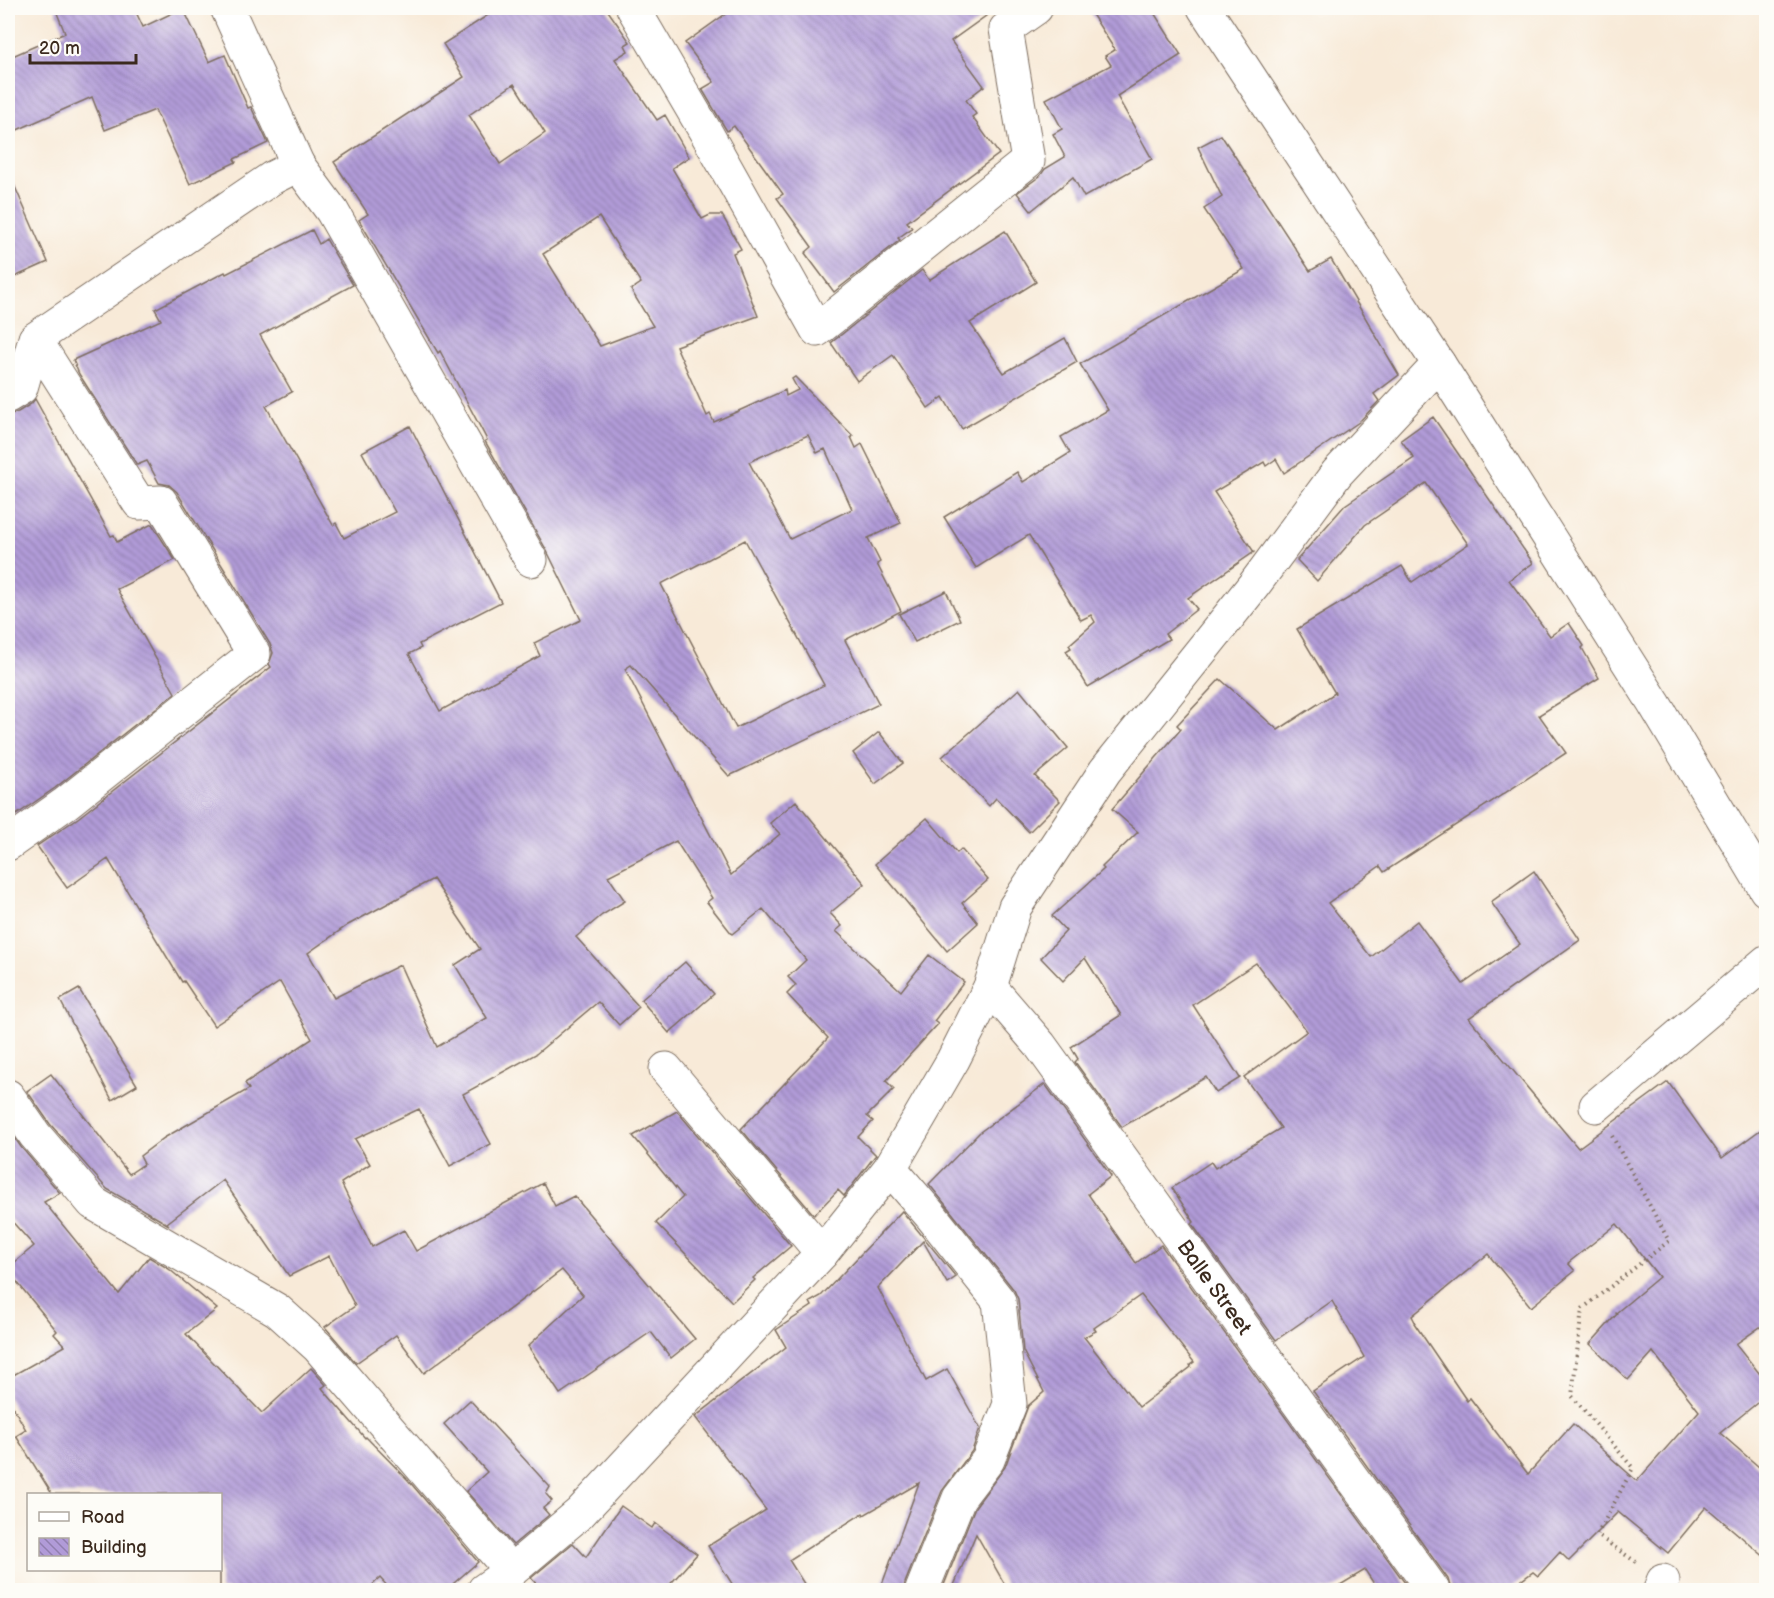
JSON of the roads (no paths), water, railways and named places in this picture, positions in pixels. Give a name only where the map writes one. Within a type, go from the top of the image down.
[{"type":"street","points":[[226,8],[297,165],[332,211],[531,560]]},
{"type":"street","points":[[633,8],[817,330],[1028,161],[1006,29],[1036,8]]},
{"type":"street","points":[[1204,8],[1439,364],[1654,703],[1767,890]]},
{"type":"street","points":[[8,396],[21,388],[35,339],[272,178],[297,165]]},
{"type":"street","points":[[8,844],[66,803],[254,654],[161,502],[139,503],[35,339]]},
{"type":"street","points":[[8,1096],[35,1135],[93,1203],[277,1310],[318,1347],[496,1584],[580,1514],[822,1253],[890,1168],[953,1060],[990,987],[1015,907],[1105,771],[1254,585],[1337,473],[1439,364]]},
{"type":"street","points":[[1596,1106],[1767,962]]},
{"type":"street","name":"Balle Street","points":[[990,987],[1040,1045],[1433,1590]]},
{"type":"street","points":[[666,1069],[822,1253]]},
{"type":"street","points":[[890,1168],[999,1301],[1010,1404],[988,1460],[959,1498],[922,1590]]}]
